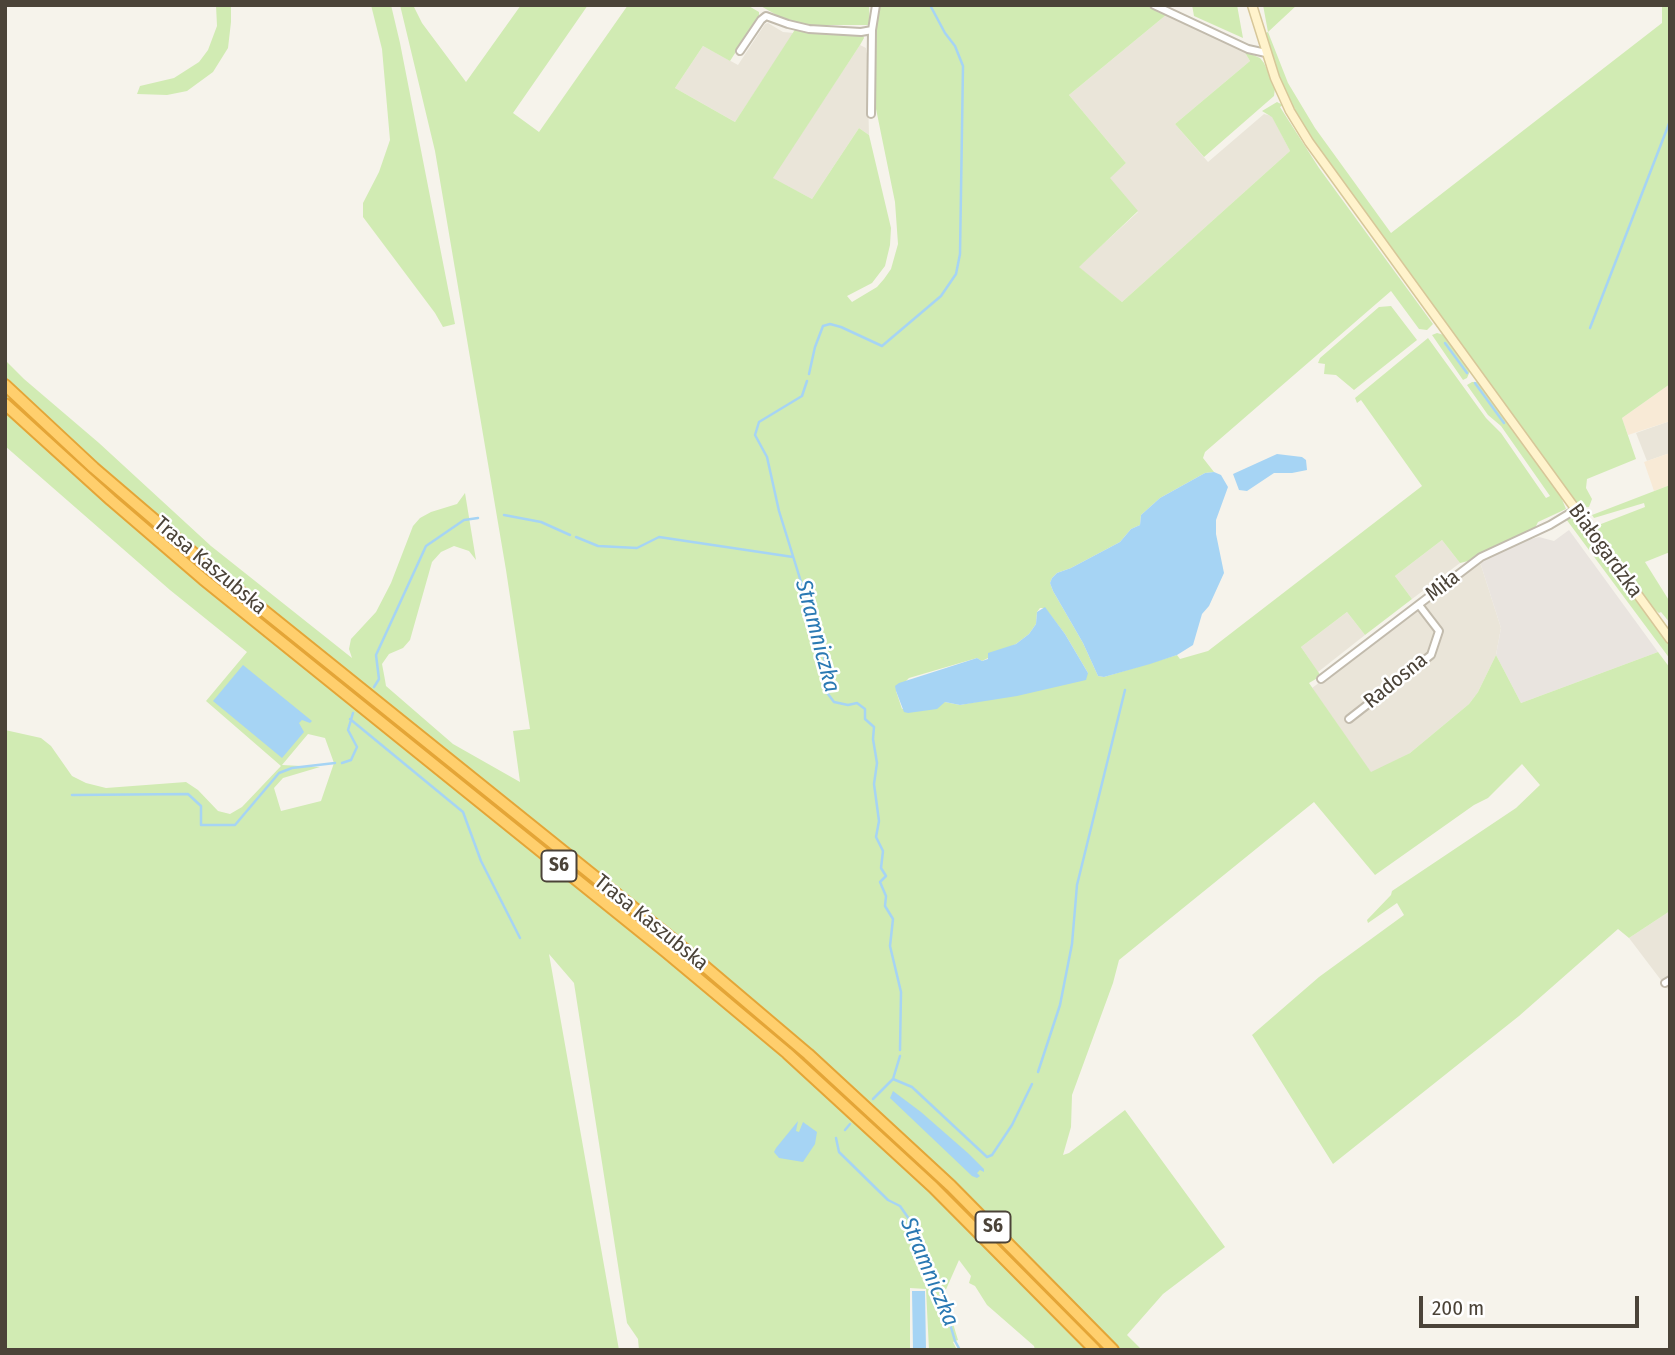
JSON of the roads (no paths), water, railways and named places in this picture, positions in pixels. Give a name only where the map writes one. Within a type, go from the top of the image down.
[{"type":"highway","name":"Trasa Kaszubska","points":[[5,385],[78,454],[201,560],[676,942],[788,1037],[951,1186],[1113,1350]]},
{"type":"highway","name":"Trasa Kaszubska","points":[[5,404],[102,493],[213,587],[631,922],[787,1053],[906,1162],[1095,1350]]},
{"type":"main road","name":"Białogardzka","points":[[1252,5],[1266,53],[1285,101],[1313,149],[1670,639]]},
{"type":"street","points":[[871,114],[872,30],[876,5]]},
{"type":"street","points":[[1154,5],[1248,49],[1266,53]]},
{"type":"street","points":[[740,51],[766,16],[809,29],[861,32],[872,30]]},
{"type":"street","name":"Miła","points":[[1321,679],[1492,550],[1550,525],[1575,510]]},
{"type":"street","name":"Radosna","points":[[1349,719],[1431,655],[1439,631],[1419,605]]},
{"type":"water","points":[[1277,454],[1302,457],[1306,460],[1307,470],[1274,473],[1247,491],[1239,490],[1233,474]]},
{"type":"water","points":[[1214,472],[1221,475],[1228,487],[1216,520],[1224,573],[1209,606],[1202,614],[1193,645],[1177,655],[1150,664],[1104,677],[1098,676],[1083,643],[1053,591],[1050,583],[1052,578],[1120,542],[1131,529],[1140,525],[1141,515],[1160,498],[1205,473]]},
{"type":"water","points":[[1045,607],[1088,673],[1086,680],[1017,696],[960,705],[945,702],[937,709],[904,712],[895,686],[899,683],[977,658],[982,661],[988,659],[988,653],[1016,644],[1029,634],[1036,624],[1037,612]]},
{"type":"water","points":[[243,665],[312,721],[310,723],[302,720],[299,723],[304,732],[282,758],[213,701]]},
{"type":"water","points":[[893,1091],[969,1154],[984,1172],[980,1170],[977,1173],[980,1176],[977,1178],[972,1176],[890,1098]]},
{"type":"water","points":[[798,1121],[796,1131],[799,1132],[803,1122],[817,1132],[815,1144],[803,1162],[779,1158],[774,1152],[776,1148]]},
{"type":"water","points":[[912,1291],[925,1291],[926,1350],[913,1350]]},
{"type":"waterway","name":"Stramniczka","points":[[809,374],[823,326],[830,324],[841,327],[882,346],[941,296],[956,274],[960,254],[963,66],[955,46],[930,5]]},
{"type":"waterway","points":[[1590,328],[1670,121]]},
{"type":"waterway","points":[[1445,343],[1467,373]]},
{"type":"waterway","name":"Stramniczka","points":[[807,381],[802,396],[759,422],[755,435],[767,457],[779,511],[824,656],[828,694],[834,702],[848,705],[857,703],[865,709],[865,719],[874,727],[877,763],[874,784],[879,821],[876,837],[883,851],[881,868],[886,876],[880,882],[886,896],[885,906],[893,919],[890,946],[901,992],[900,1050]]},
{"type":"waterway","points":[[1475,383],[1504,423]]},
{"type":"waterway","points":[[504,515],[541,522],[570,535]]},
{"type":"waterway","points":[[374,687],[379,679],[376,655],[426,546],[464,520],[478,518]]},
{"type":"waterway","points":[[576,537],[598,546],[637,548],[659,537],[793,557]]},
{"type":"waterway","points":[[1038,1072],[1060,1005],[1072,944],[1077,885],[1125,690]]},
{"type":"waterway","points":[[342,763],[351,760],[357,747],[348,730],[353,713]]},
{"type":"waterway","points":[[350,719],[463,812],[481,861],[520,938]]},
{"type":"waterway","points":[[72,795],[188,794],[201,806],[201,825],[235,825],[279,773],[292,768],[335,763]]},
{"type":"waterway","name":"Stramniczka","points":[[873,1099],[893,1079],[900,1056]]},
{"type":"waterway","points":[[893,1079],[912,1087],[987,1157],[992,1155],[1012,1125],[1032,1084]]},
{"type":"waterway","name":"Stramniczka","points":[[845,1130],[850,1124]]},
{"type":"waterway","name":"Stramniczka","points":[[836,1138],[839,1152],[888,1200],[900,1206],[916,1229],[916,1239],[923,1247],[929,1272],[940,1290],[960,1350]]}]
